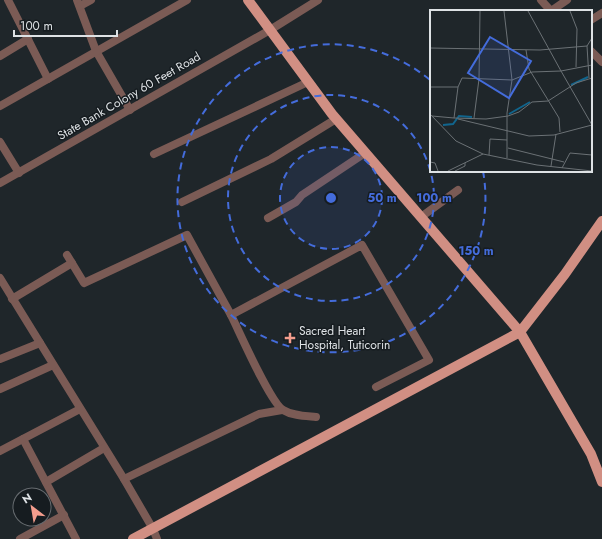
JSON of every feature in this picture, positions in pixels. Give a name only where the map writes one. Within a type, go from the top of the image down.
[{"type":"main road","points":[[248,0],[336,119],[520,332],[591,454],[602,482]]},
{"type":"main road","points":[[133,539],[520,332],[565,274],[602,221]]},
{"type":"street","points":[[8,0],[48,79]]},
{"type":"street","points":[[91,0],[78,3],[96,51],[130,110]]},
{"type":"street","points":[[0,106],[187,0]]},
{"type":"street","name":"State Bank Colony 60 Feet Road","points":[[0,184],[270,30],[318,0]]},
{"type":"street","points":[[541,0],[550,10]]},
{"type":"street","points":[[552,10],[567,0]]},
{"type":"street","points":[[592,19],[602,13]]},
{"type":"street","points":[[0,56],[28,39]]},
{"type":"street","points":[[592,52],[602,62]]},
{"type":"street","points":[[154,154],[308,82]]},
{"type":"street","points":[[182,202],[271,159],[336,119]]},
{"type":"street","points":[[0,142],[19,172]]},
{"type":"street","points":[[268,218],[296,202],[302,196],[366,153]]},
{"type":"street","points":[[420,217],[458,190]]},
{"type":"street","points":[[67,255],[84,283],[187,235],[231,315],[272,398],[282,410]]},
{"type":"street","points":[[231,315],[362,245],[429,360],[376,387]]},
{"type":"street","points":[[12,299],[72,263]]},
{"type":"street","points":[[0,278],[124,479],[158,539]]},
{"type":"street","points":[[0,359],[40,343]]},
{"type":"street","points":[[0,389],[53,365]]},
{"type":"street","points":[[0,451],[80,409]]},
{"type":"street","points":[[124,479],[259,414],[282,410],[298,415],[316,417]]},
{"type":"street","points":[[23,439],[76,539]]},
{"type":"street","points":[[46,482],[104,448]]},
{"type":"street","points":[[20,539],[64,515]]},
{"type":"place","name":"Sacred Heart Hospital, Tuticorin","points":[[290,338]]}]
